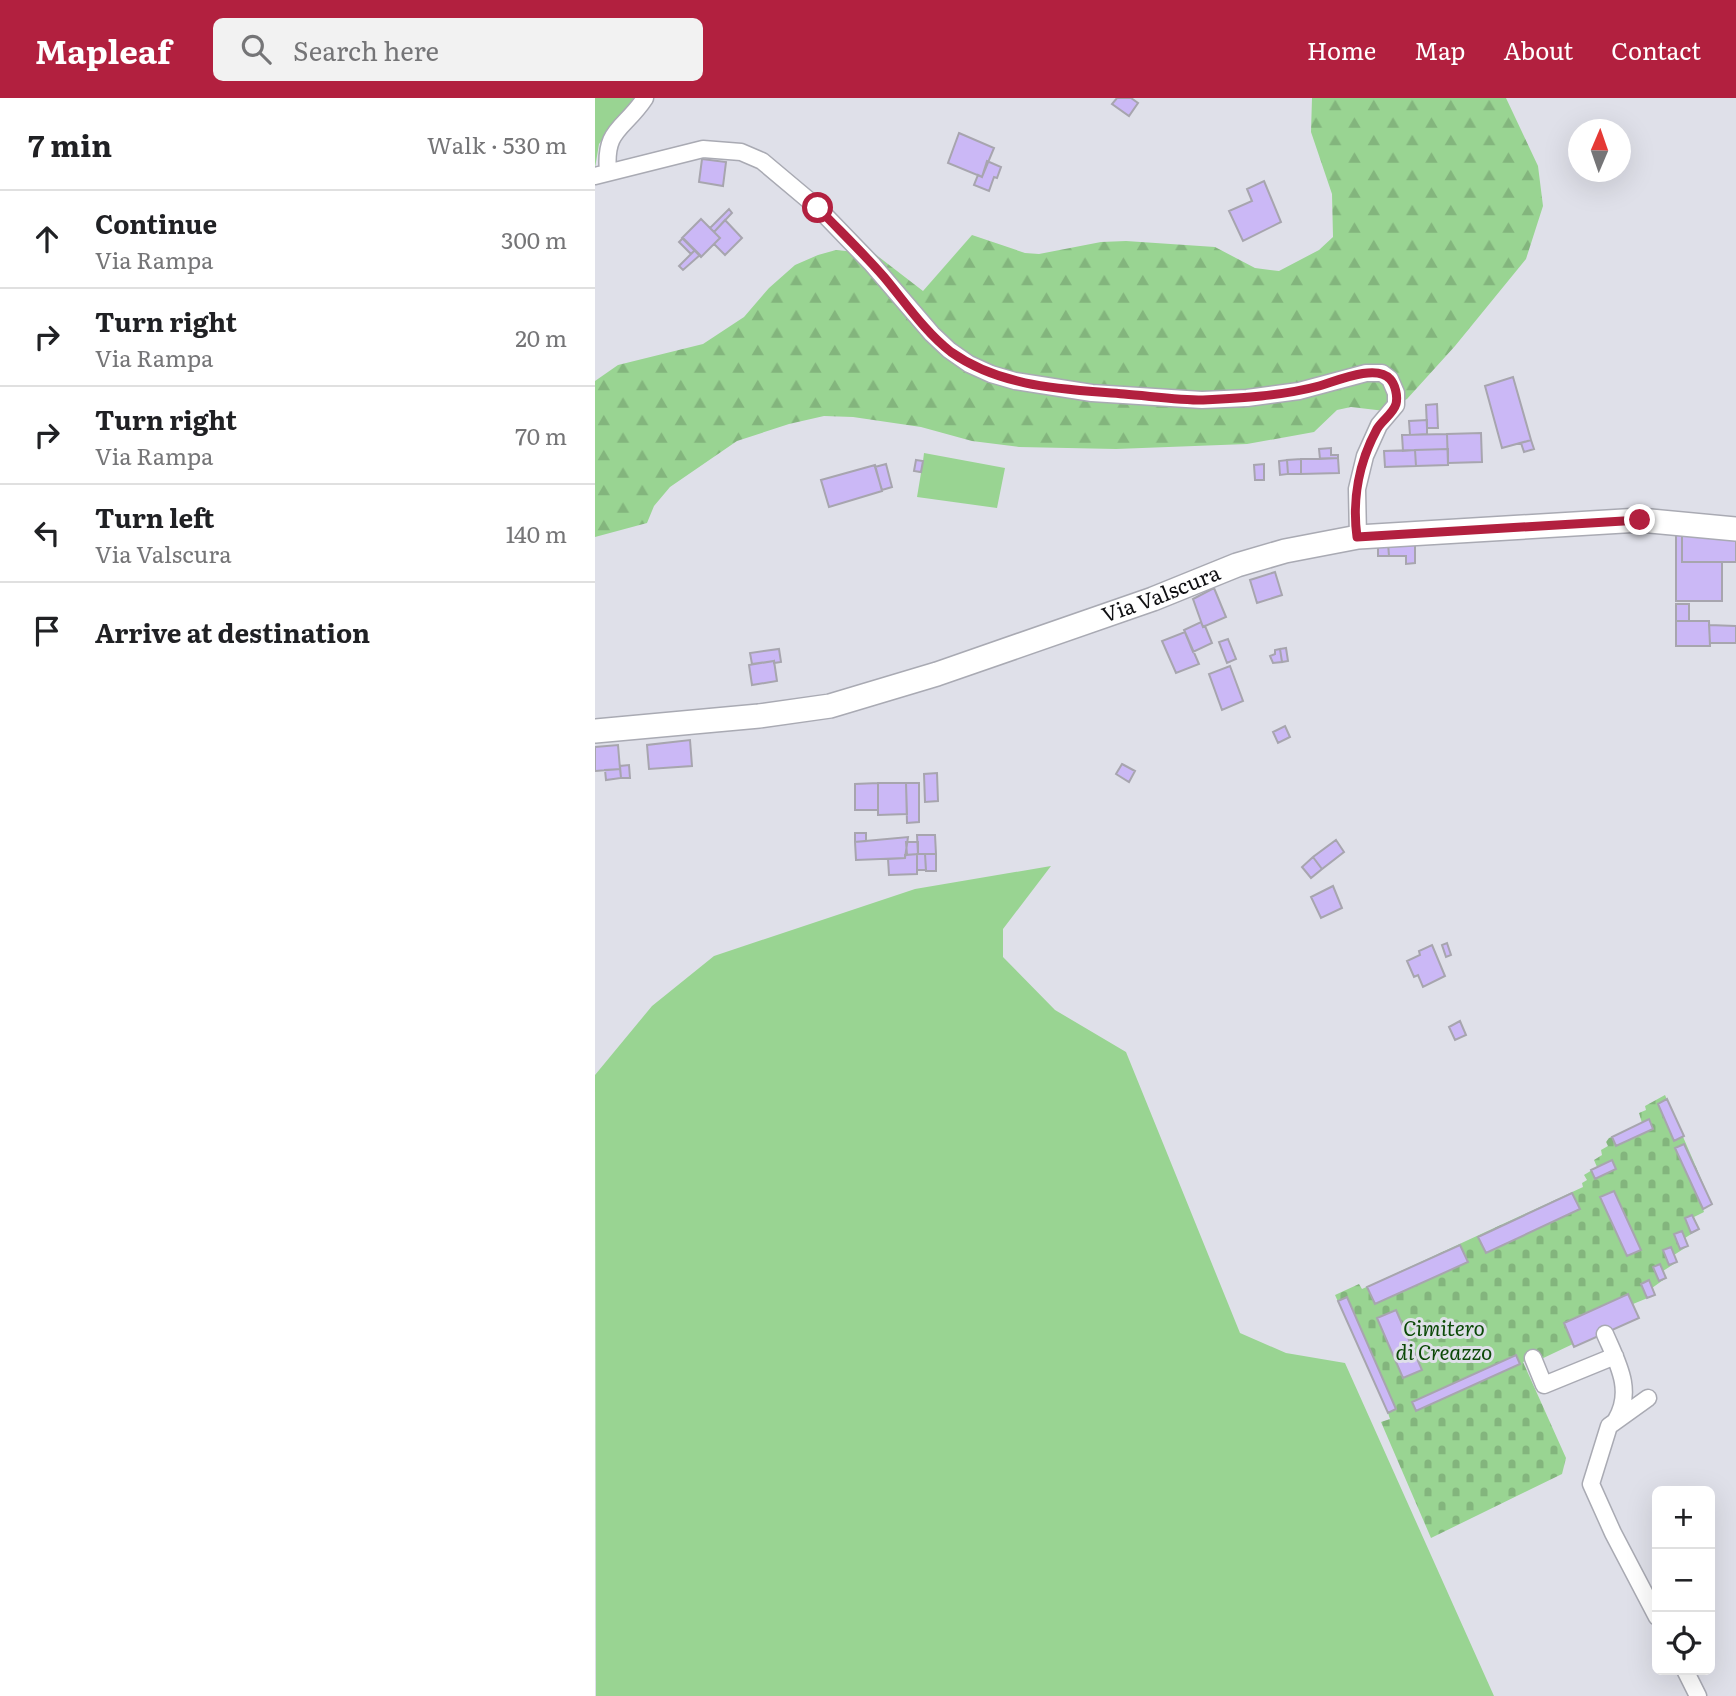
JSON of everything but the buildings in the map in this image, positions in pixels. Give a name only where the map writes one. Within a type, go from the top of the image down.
[{"type":"street","points":[[645,98],[609,140],[601,174],[703,149],[741,152],[762,161],[818,208],[949,350],[969,364],[991,374],[1015,381],[1092,393],[1202,400],[1247,398],[1299,391],[1366,373],[1382,373],[1390,379],[1396,393],[1396,405],[1379,425],[1365,456],[1357,489],[1357,537]]},
{"type":"street","name":"Via Valscura","points":[[595,731],[759,716],[830,706],[937,674],[1153,598],[1237,565],[1285,551],[1357,537],[1640,520],[1736,529]]},
{"type":"street","points":[[1605,1334],[1625,1379],[1616,1420]]},
{"type":"street","points":[[1533,1358],[1544,1385],[1615,1356]]},
{"type":"street","points":[[1648,1398],[1609,1426],[1591,1484],[1655,1612]]},
{"type":"street","points":[[1688,1675],[1698,1696]]},
{"type":"green space","points":[[595,98],[634,98],[599,144],[595,168]]},
{"type":"green space","points":[[1312,98],[1506,98],[1538,166],[1543,206],[1526,259],[1455,346],[1407,399],[1385,411],[1351,407],[1337,410],[1314,432],[1247,444],[1116,449],[1019,447],[972,441],[921,427],[853,417],[824,416],[737,441],[670,487],[654,506],[647,523],[595,537],[595,381],[618,365],[703,344],[744,317],[769,288],[795,265],[836,250],[875,254],[923,291],[972,235],[1025,253],[1039,254],[1101,242],[1126,241],[1215,247],[1255,268],[1279,271],[1319,250],[1333,237],[1332,194],[1311,132]]},
{"type":"green space","points":[[924,453],[1005,468],[997,508],[917,497],[921,473],[914,471],[916,460],[923,461]]},
{"type":"green space","points":[[1051,866],[1003,929],[1003,957],[1055,1010],[1126,1052],[1240,1333],[1286,1353],[1345,1363],[1494,1696],[596,1696],[595,1075],[652,1006],[714,956],[915,889]]},
{"type":"green space","name":"Cimitero di Creazzo","points":[[1665,1095],[1712,1204],[1694,1217],[1699,1229],[1685,1238],[1688,1246],[1674,1255],[1677,1262],[1663,1271],[1666,1278],[1652,1288],[1655,1295],[1633,1304],[1639,1318],[1574,1347],[1573,1344],[1537,1361],[1535,1357],[1523,1362],[1566,1458],[1562,1474],[1431,1538],[1381,1422],[1390,1419],[1388,1413],[1335,1295],[1359,1284],[1362,1289],[1583,1187],[1582,1183],[1587,1180],[1584,1175],[1597,1167],[1594,1160],[1602,1155],[1601,1150],[1608,1146],[1606,1142],[1609,1138],[1642,1123],[1639,1113],[1646,1110],[1645,1106]]},
{"type":"route","points":[[818,208],[872,264],[932,334],[969,364],[991,374],[1040,386],[1092,393],[1202,400],[1247,398],[1299,391],[1344,377],[1382,373],[1390,379],[1396,393],[1396,405],[1379,425],[1365,456],[1357,489],[1357,537],[1640,520]]}]
